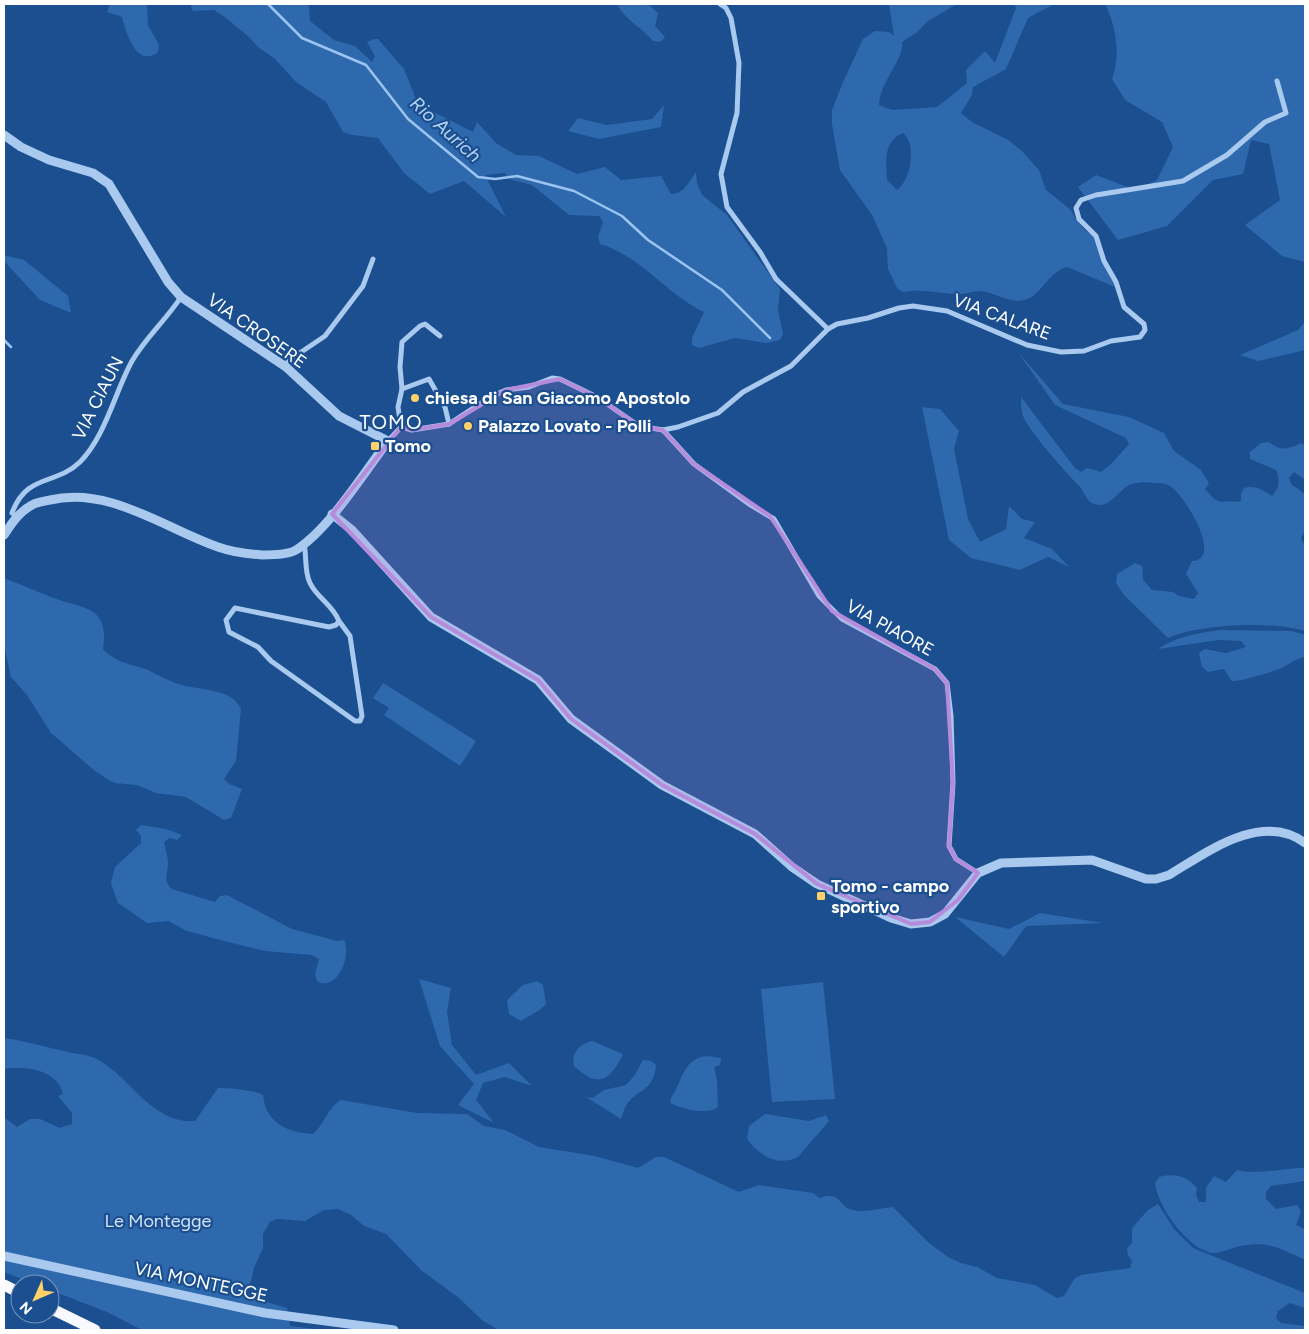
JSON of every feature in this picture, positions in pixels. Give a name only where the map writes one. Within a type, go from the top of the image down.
[{"type":"highway","points":[[60,1313],[95,1330]]},
{"type":"street","points":[[401,427],[412,430],[449,424],[490,397],[506,390],[529,387],[552,378],[560,379],[597,397],[639,426],[663,430],[692,424],[718,413],[743,392],[791,366],[828,329],[776,279],[760,252],[727,207],[721,174],[737,113],[739,84],[737,50],[731,18],[723,5]]},
{"type":"street","name":"VIA CALARE","points":[[828,329],[845,321],[868,318],[899,308],[913,306],[947,311],[1027,345],[1061,352],[1084,351],[1111,341],[1140,337],[1145,330],[1144,324],[1124,307],[1116,282],[1104,261],[1096,236],[1079,219],[1076,208],[1081,200],[1096,195],[1183,181],[1227,155],[1265,122],[1286,112],[1277,81]]},
{"type":"street","name":"VIA CROSERE","points":[[4,135],[21,147],[49,160],[93,173],[109,184],[168,282],[181,297],[282,365],[339,416],[388,441]]},
{"type":"street","points":[[282,365],[325,336],[363,286],[373,259]]},
{"type":"street","name":"VIA CIAUN","points":[[16,516],[12,513],[25,490],[65,472],[80,462],[105,424],[121,382],[134,358],[181,297]]},
{"type":"street","points":[[401,427],[398,412],[402,389],[400,367],[402,342],[406,336],[425,324],[440,336]]},
{"type":"street","points":[[402,389],[429,379],[445,406],[449,424]]},
{"type":"street","points":[[4,535],[16,516],[33,503],[66,496],[103,500],[132,510],[218,547],[246,554],[269,555],[294,551],[332,514],[401,427]]},
{"type":"street","name":"VIA PIAORE","points":[[663,430],[694,464],[749,504],[774,519],[819,596],[832,611],[842,619],[935,669],[947,683],[951,716],[953,783],[949,846],[956,859],[978,873]]},
{"type":"street","points":[[332,514],[352,530],[431,618],[538,680],[571,719],[662,784],[755,834],[792,867],[817,884],[891,918],[911,924],[930,922],[945,914],[978,873],[1001,863],[1092,860],[1140,878],[1156,879],[1169,875],[1243,834],[1260,831],[1289,834],[1305,843]]},
{"type":"street","points":[[304,543],[306,571],[311,585],[330,604],[350,636],[362,716],[360,721],[355,721],[271,661],[258,647],[229,632],[226,620],[234,608],[329,627],[336,625],[339,621]]},
{"type":"street","name":"VIA MONTEGGE","points":[[4,1256],[266,1313],[394,1330]]},
{"type":"highlighted area","points":[[560,379],[597,397],[639,426],[663,430],[694,464],[770,516],[832,611],[935,669],[947,683],[953,783],[949,846],[956,859],[978,873],[958,900],[930,922],[911,924],[817,884],[755,834],[662,785],[571,719],[538,680],[431,617],[332,514],[401,427],[412,430],[449,424],[506,390]]},
{"type":"green space","points":[[110,4],[147,4],[148,25],[159,45],[158,52],[150,56],[144,56],[138,52],[129,39],[122,17],[107,12]]},
{"type":"green space","points":[[190,4],[309,4],[310,21],[334,40],[355,46],[372,62],[375,56],[367,42],[378,39],[404,69],[418,104],[473,132],[477,122],[496,143],[516,155],[539,156],[577,174],[605,167],[621,180],[661,176],[671,194],[683,190],[696,172],[697,183],[702,195],[727,215],[780,289],[778,310],[783,334],[780,340],[766,343],[735,338],[699,348],[692,345],[692,338],[704,312],[677,295],[628,257],[600,244],[598,237],[603,222],[599,216],[569,215],[532,185],[509,179],[505,173],[485,175],[506,217],[464,181],[430,194],[404,173],[378,138],[343,132],[326,102],[296,82],[275,59],[258,47],[248,36],[214,10],[193,11]]},
{"type":"green space","points":[[617,4],[648,4],[658,13],[655,26],[665,37],[660,42],[653,41],[624,15]]},
{"type":"green space","points":[[889,4],[957,4],[928,21],[916,33],[902,42],[902,49],[880,96],[879,105],[892,110],[937,107],[967,83],[966,70],[985,51],[995,63],[1016,8],[1014,4],[1054,4],[1028,18],[1006,69],[973,87],[972,95],[961,113],[972,122],[1008,140],[1021,150],[1039,170],[1046,190],[1071,210],[1086,231],[1096,236],[1118,288],[1067,267],[1055,274],[1031,298],[1019,301],[980,291],[961,294],[918,291],[903,292],[897,288],[888,269],[887,248],[872,215],[840,170],[832,124],[832,110],[863,39],[875,31],[889,32],[894,36]],"holes":[[[903,133],[910,145],[911,162],[906,179],[897,190],[887,180],[887,153],[892,141],[897,137]]]},
{"type":"green space","points":[[1105,4],[1305,4],[1305,262],[1282,256],[1245,225],[1280,200],[1269,144],[1251,140],[1243,174],[1213,180],[1167,226],[1118,240],[1078,187],[1096,175],[1135,190],[1157,180],[1173,147],[1162,122],[1125,100],[1112,79],[1117,51],[1112,21]]},
{"type":"green space","points":[[664,105],[661,127],[599,139],[568,131],[578,118],[607,125],[652,119]]},
{"type":"green space","points":[[4,255],[24,260],[68,296],[71,313],[40,300],[4,261]]},
{"type":"green space","points":[[1305,322],[1305,350],[1258,361],[1240,355],[1298,330]]},
{"type":"green space","points":[[1018,352],[1063,404],[1129,417],[1164,433],[1174,451],[1201,470],[1209,483],[1205,489],[1214,499],[1221,502],[1241,501],[1241,494],[1244,488],[1248,487],[1259,489],[1272,496],[1275,493],[1278,484],[1276,470],[1250,459],[1250,452],[1261,443],[1269,442],[1281,448],[1288,448],[1301,443],[1305,446],[1305,480],[1294,472],[1289,478],[1291,484],[1305,494],[1304,532],[1301,539],[1305,546],[1305,631],[1274,626],[1236,626],[1198,630],[1168,638],[1124,595],[1116,583],[1117,574],[1135,563],[1142,566],[1143,580],[1152,590],[1173,592],[1179,596],[1194,599],[1198,593],[1186,574],[1192,561],[1201,558],[1204,550],[1199,526],[1177,492],[1166,484],[1144,482],[1132,484],[1105,504],[1094,504],[1089,501],[1080,487],[1048,452],[1026,422],[1022,411],[1021,397],[1075,468],[1081,472],[1087,468],[1101,472],[1129,444],[1126,438],[1055,405]]},
{"type":"green space","points":[[922,407],[940,409],[959,431],[954,449],[968,519],[980,542],[1006,529],[1009,506],[1022,519],[1035,522],[1024,538],[1052,549],[1069,567],[1048,557],[1020,570],[971,558],[949,540]]},
{"type":"green space","points":[[4,578],[82,607],[98,616],[104,634],[103,649],[113,657],[148,670],[175,683],[222,693],[236,702],[241,709],[236,761],[224,779],[229,784],[242,789],[231,818],[224,820],[186,797],[156,793],[137,785],[115,783],[95,771],[51,733],[27,695],[11,677],[4,646]]},
{"type":"green space","points":[[1220,630],[1292,631],[1305,635],[1305,657],[1297,659],[1277,670],[1247,679],[1232,681],[1224,669],[1208,672],[1202,667],[1199,653],[1205,649],[1226,653],[1246,647],[1241,641],[1218,640],[1158,649],[1188,636]]},
{"type":"green space","points":[[383,683],[476,741],[460,766],[384,715],[389,708],[373,698]]},
{"type":"green space","points":[[141,825],[166,829],[182,835],[177,840],[170,838],[164,842],[168,860],[166,880],[172,889],[215,902],[220,896],[227,895],[292,929],[337,941],[344,940],[346,954],[341,971],[331,982],[317,981],[315,974],[319,959],[312,955],[265,951],[187,931],[168,921],[147,923],[118,903],[111,883],[115,867],[141,843],[141,836],[136,830]]},
{"type":"green space","points":[[1040,913],[1103,923],[1026,926],[1004,957],[955,917],[1009,929]]},
{"type":"green space","points":[[419,979],[451,988],[447,1012],[452,1045],[476,1075],[509,1063],[532,1086],[505,1077],[483,1083],[476,1100],[494,1123],[458,1105],[474,1084],[440,1046]]},
{"type":"green space","points":[[537,981],[543,985],[546,1004],[521,1021],[509,1014],[507,1000],[523,985]]},
{"type":"green space","points":[[823,982],[835,1099],[772,1102],[761,989]]},
{"type":"green space","name":"Le Montegge","points":[[4,1038],[28,1042],[97,1059],[121,1077],[154,1108],[180,1120],[195,1121],[218,1088],[235,1089],[263,1095],[268,1113],[279,1124],[294,1131],[313,1134],[332,1107],[341,1100],[417,1113],[467,1114],[484,1126],[505,1130],[539,1147],[595,1156],[638,1168],[656,1157],[664,1157],[739,1192],[759,1185],[813,1193],[819,1198],[826,1196],[836,1197],[848,1208],[858,1211],[893,1207],[929,1243],[948,1257],[977,1267],[997,1278],[1035,1285],[1057,1298],[1064,1296],[1075,1278],[1081,1275],[1130,1268],[1132,1261],[1128,1255],[1127,1248],[1132,1243],[1132,1228],[1148,1210],[1158,1204],[1174,1229],[1193,1248],[1305,1293],[1305,1308],[1290,1303],[1278,1311],[1276,1318],[1281,1323],[1305,1326],[1305,1330],[499,1330],[483,1321],[459,1298],[421,1270],[386,1234],[364,1226],[351,1215],[338,1209],[324,1210],[305,1221],[277,1219],[270,1222],[263,1234],[263,1248],[254,1268],[251,1282],[240,1294],[287,1308],[290,1326],[324,1330],[142,1330],[107,1312],[60,1294],[60,1274],[10,1274],[4,1272],[4,1117],[17,1127],[30,1119],[40,1119],[60,1128],[72,1124],[72,1113],[58,1096],[63,1094],[60,1086],[47,1074],[30,1069],[4,1069]]},
{"type":"green space","points":[[592,1041],[623,1054],[613,1070],[603,1079],[590,1078],[574,1066],[573,1061],[577,1049]]},
{"type":"green space","points":[[700,1057],[721,1058],[720,1065],[714,1067],[717,1081],[718,1107],[713,1110],[701,1111],[670,1103],[687,1067]]},
{"type":"green space","points":[[643,1060],[651,1061],[656,1065],[655,1074],[649,1085],[627,1104],[621,1119],[586,1097],[593,1098],[604,1090],[626,1085],[635,1075]]},
{"type":"green space","points":[[765,1114],[809,1121],[826,1115],[829,1121],[798,1157],[783,1161],[763,1155],[747,1139],[749,1126]]},
{"type":"green space","points":[[1305,1168],[1305,1181],[1271,1186],[1266,1192],[1266,1199],[1276,1209],[1297,1205],[1301,1211],[1296,1225],[1305,1229],[1305,1260],[1281,1249],[1259,1244],[1240,1246],[1217,1253],[1204,1250],[1184,1236],[1161,1203],[1155,1183],[1159,1177],[1180,1176],[1197,1188],[1196,1195],[1199,1202],[1206,1202],[1206,1188],[1214,1176],[1226,1182],[1237,1170],[1261,1172]]},
{"type":"waterway","name":"Rio Aurich","points":[[268,4],[302,38],[366,65],[408,119],[478,177],[495,179],[517,176],[574,191],[622,216],[648,240],[722,290],[770,338]]},
{"type":"waterway","points":[[4,340],[11,347]]},
{"type":"place","name":"chiesa di San Giacomo Apostolo","points":[[415,398]]},
{"type":"place","name":"Palazzo Lovato - Polli","points":[[468,426]]},
{"type":"place","name":"Tomo","points":[[375,446]]},
{"type":"place","name":"Tomo - campo sportivo","points":[[821,896]]},
{"type":"district","name":"TOMO","points":[[391,422]]}]
